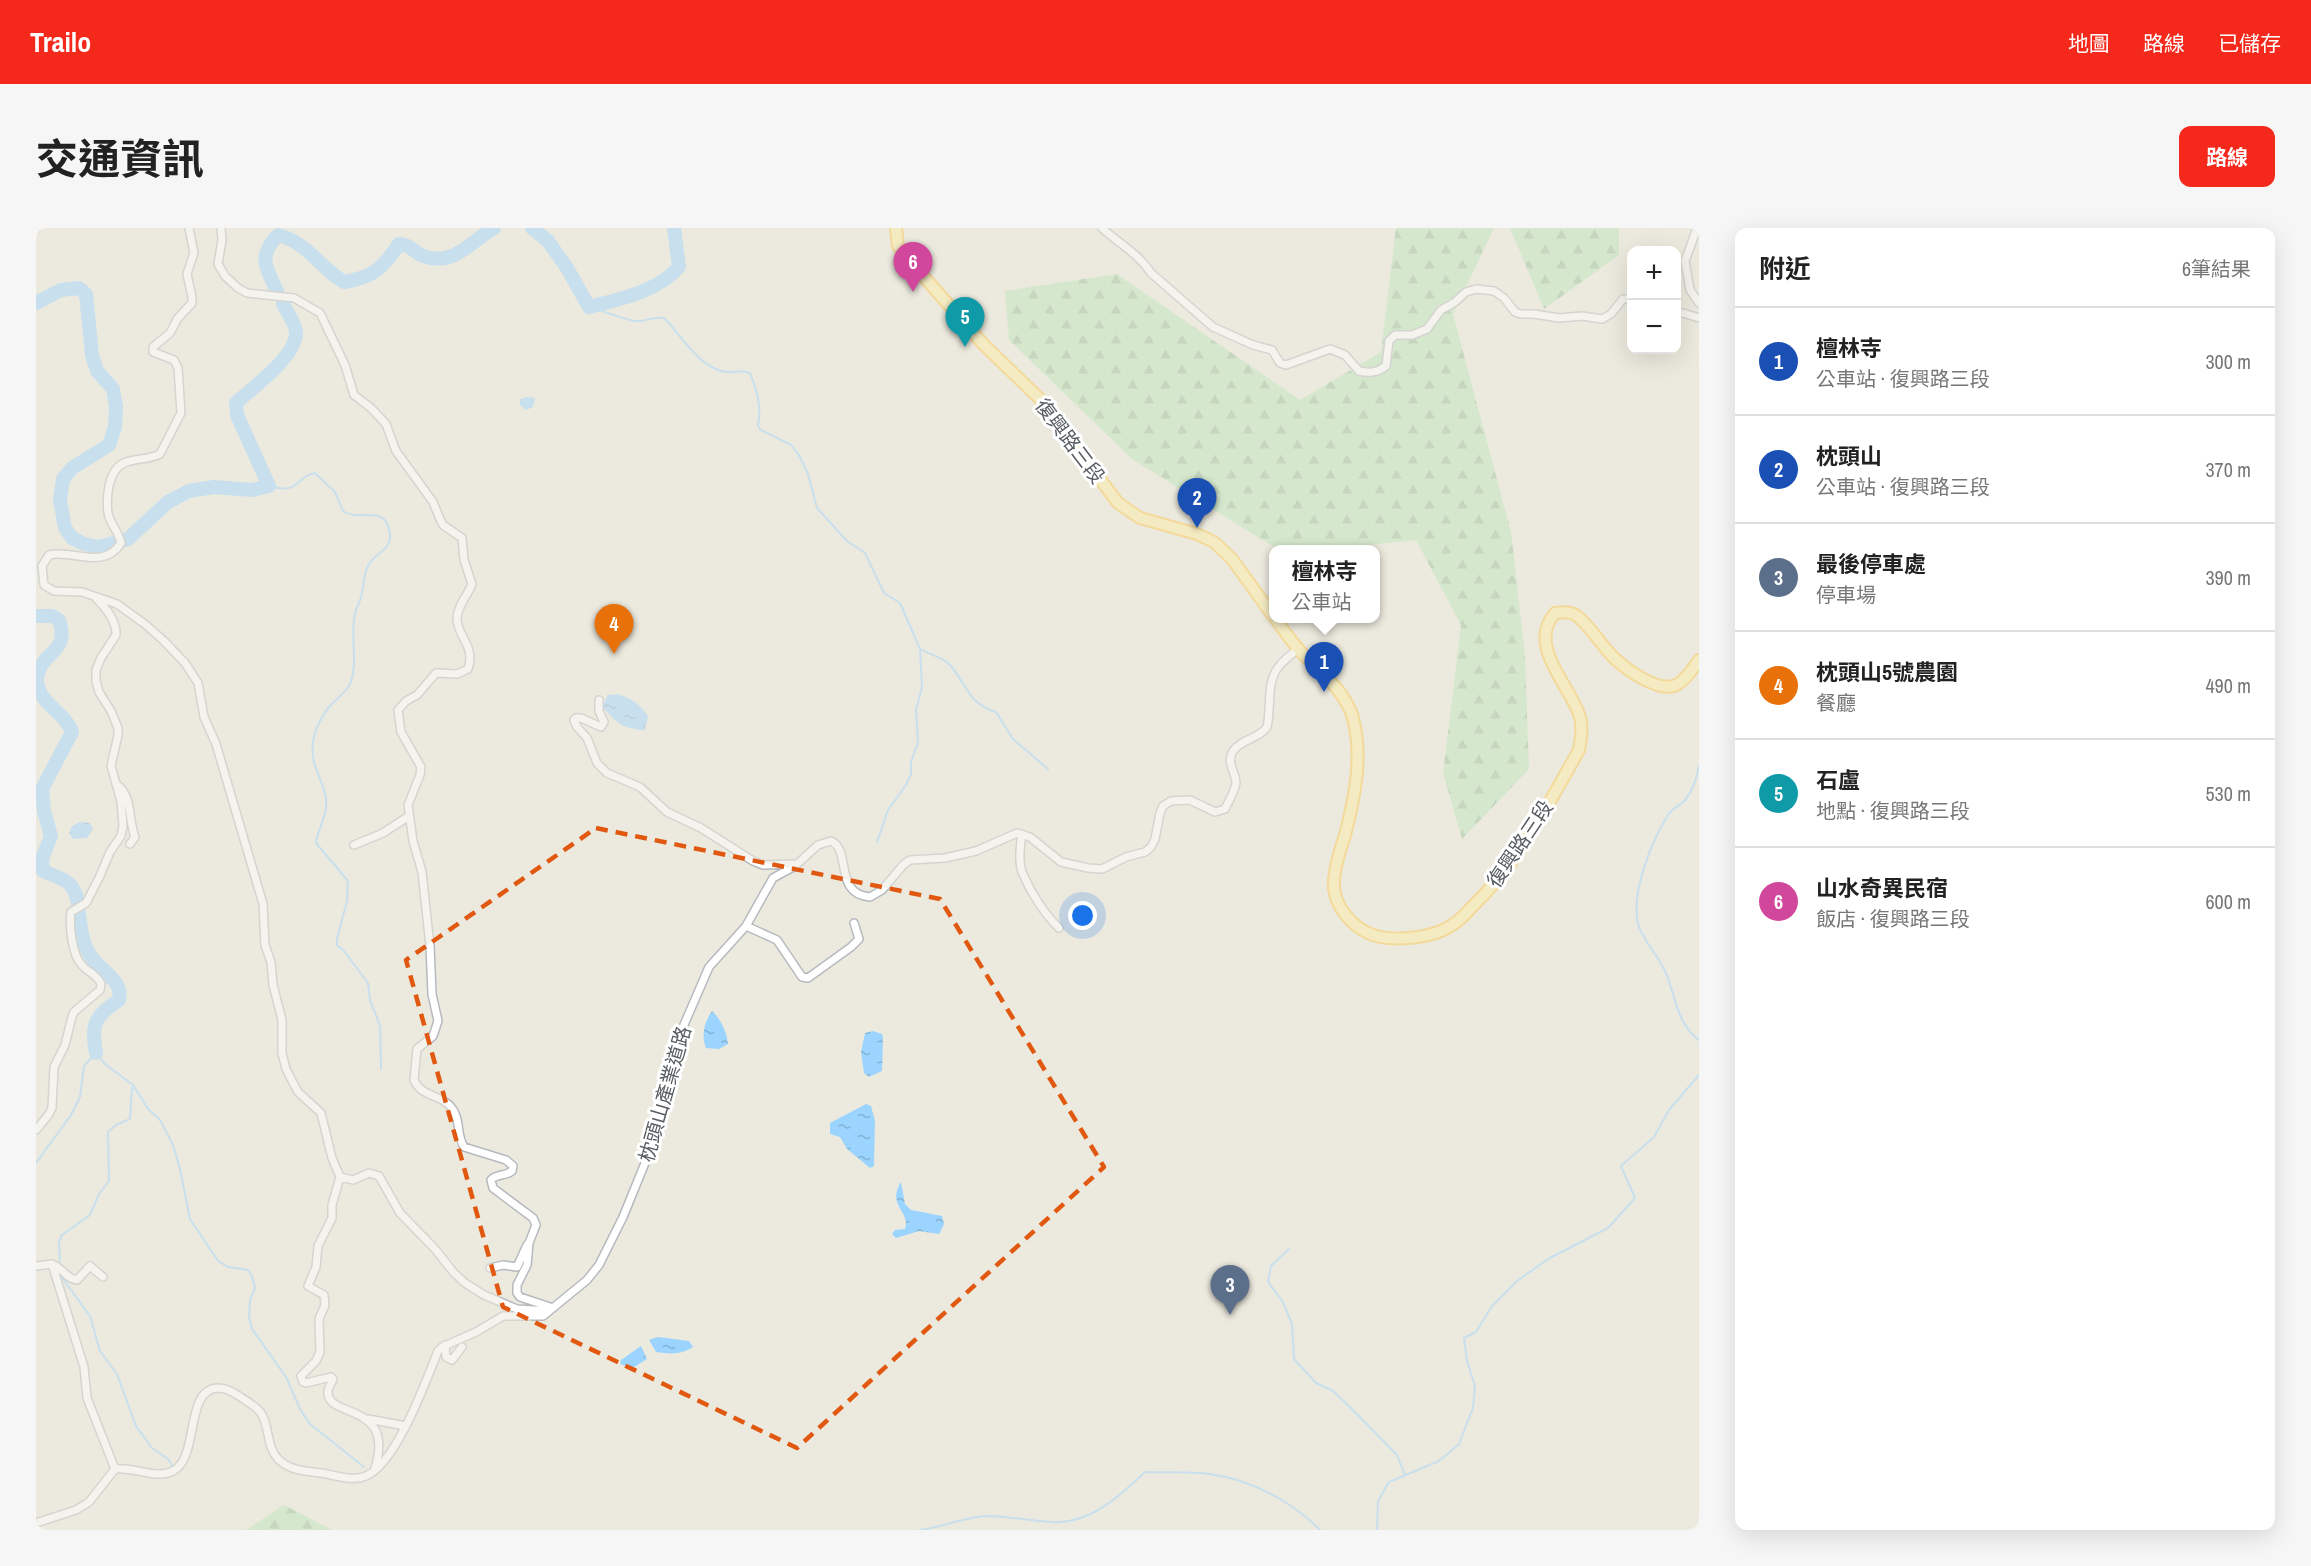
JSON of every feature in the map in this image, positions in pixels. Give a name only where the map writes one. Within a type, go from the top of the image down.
[{"type":"main road","name":"復興路三段","points":[[896,228],[898,246],[910,261],[984,345],[1041,400],[1118,503],[1140,518],[1197,534],[1214,542],[1232,559],[1269,610]]},
{"type":"main road","name":"復興路三段","points":[[1278,623],[1298,649],[1347,702],[1353,718],[1357,764],[1353,805],[1337,863],[1334,887],[1343,912],[1361,929],[1382,936],[1407,938],[1429,935],[1452,926],[1494,886],[1538,823],[1579,750],[1581,719],[1551,665],[1549,655],[1546,636],[1548,624],[1555,613],[1563,611],[1576,615],[1615,659],[1653,684],[1665,688],[1676,686],[1684,681],[1699,660]]},
{"type":"street","points":[[189,228],[194,253],[187,274],[192,303],[178,318],[170,333],[153,347],[153,352],[174,360],[178,369],[181,413],[160,454],[124,463],[113,472],[108,513],[120,540],[113,554],[81,558],[57,553],[49,555],[44,560],[42,579],[47,589],[82,592],[117,604],[146,624],[185,663],[198,683],[204,717],[216,744],[263,904],[265,945],[271,963],[273,985],[282,1020],[282,1053],[286,1069],[290,1081],[298,1092],[321,1113],[332,1158],[340,1177],[332,1218],[318,1246],[316,1267],[308,1286],[324,1295],[325,1299],[319,1325],[320,1352],[316,1361],[301,1376],[303,1382],[306,1383],[331,1377],[333,1379],[328,1389],[330,1399],[336,1406],[368,1419],[406,1426]]},
{"type":"street","points":[[220,228],[222,240],[218,264],[225,276],[238,288],[247,293],[294,298],[320,313],[345,365],[354,395],[386,424],[396,451],[433,502],[443,525],[459,534],[464,543],[464,560],[472,584],[459,609],[457,619],[467,643],[470,658],[468,669],[457,674],[436,673],[431,676],[422,690],[401,705],[398,710],[401,732],[419,760],[422,771],[410,797],[409,816],[413,842],[422,872],[430,946],[432,994],[438,1021],[433,1036],[417,1049],[414,1080],[421,1090],[443,1100],[454,1111],[464,1147],[506,1160],[513,1166],[512,1171],[493,1178],[491,1184],[493,1188],[533,1218],[536,1225],[517,1267],[503,1265],[490,1268]]},
{"type":"street","points":[[1102,228],[1116,242],[1144,261],[1151,273],[1214,327],[1253,345],[1272,350],[1280,363],[1286,365],[1330,350],[1345,355],[1359,371],[1381,370],[1386,366],[1389,341],[1395,335],[1412,335],[1427,329],[1441,310],[1466,292],[1476,289],[1485,288],[1494,291],[1504,298],[1515,312],[1559,318],[1582,316],[1602,319],[1611,314],[1623,299],[1627,299]]},
{"type":"street","points":[[1697,228],[1685,261],[1690,290],[1699,303]]},
{"type":"street","points":[[1681,312],[1699,318]]},
{"type":"street","points":[[36,1130],[52,1108],[54,1067],[65,1045],[74,1012],[100,990],[99,980],[79,962],[71,912],[86,903],[110,852],[121,836],[123,816],[111,766],[118,728],[99,692],[96,681],[96,670],[112,642],[116,629],[103,605],[93,595]]},
{"type":"street","points":[[1059,928],[1044,912],[1022,871],[1020,850],[1022,834],[1030,837],[1060,862],[1102,869],[1126,857],[1145,852],[1151,847],[1163,806],[1171,801],[1191,800],[1215,812],[1225,808],[1236,782],[1230,763],[1232,753],[1236,747],[1264,732],[1267,727],[1271,681],[1280,665],[1298,649]]},
{"type":"street","points":[[598,700],[603,722],[601,727],[581,718],[574,720],[587,738],[601,769],[614,777],[640,787],[667,812],[701,828],[753,861],[763,865],[797,864]]},
{"type":"street","points":[[116,784],[122,788],[128,803],[131,827],[135,837],[130,844]]},
{"type":"street","points":[[354,845],[383,833],[409,816]]},
{"type":"street","name":"枕頭山產業道路","points":[[445,1345],[476,1332],[503,1316],[537,1317],[551,1310],[587,1280],[599,1266],[627,1207],[654,1141],[677,1041],[701,983],[709,967],[746,926],[773,878],[797,864],[824,842],[835,843],[849,886],[857,893],[870,897],[882,890],[910,860],[945,858],[976,851],[1011,835],[1022,834]]},
{"type":"street","points":[[746,926],[777,940],[802,977],[808,978],[859,939],[854,923]]},
{"type":"street","points":[[340,1177],[353,1180],[364,1174],[375,1174],[383,1183],[400,1213],[435,1249],[454,1274],[484,1295],[517,1309],[551,1310]]},
{"type":"street","points":[[529,1243],[527,1265],[517,1285],[517,1293],[520,1297],[551,1310]]},
{"type":"street","points":[[36,1266],[52,1264],[58,1266],[72,1280],[77,1280],[90,1266],[103,1277]]},
{"type":"street","points":[[52,1264],[84,1367],[87,1398],[115,1469]]},
{"type":"street","points":[[115,1469],[162,1474],[177,1469],[187,1454],[199,1403],[209,1391],[220,1388],[233,1392],[260,1411],[273,1452],[288,1466],[356,1478],[368,1476],[387,1457],[406,1426],[438,1351],[445,1345]]},
{"type":"street","points":[[445,1345],[446,1357],[452,1360],[462,1347]]},
{"type":"street","points":[[368,1419],[379,1441],[374,1471]]},
{"type":"street","points":[[36,1523],[76,1510],[89,1502],[115,1469]]},
{"type":"highlighted area","points":[[596,828],[940,899],[1104,1167],[797,1448],[503,1307],[406,960]]},
{"type":"green space","points":[[1396,228],[1494,228],[1453,314],[1511,532],[1525,655],[1529,769],[1462,839],[1443,773],[1461,625],[1416,540],[1370,545],[1271,545],[1132,459],[1009,340],[1005,291],[1117,274],[1300,400],[1381,352]]},
{"type":"green space","points":[[1510,228],[1619,228],[1619,255],[1544,309]]},
{"type":"green space","points":[[284,1505],[332,1530],[246,1530]]},
{"type":"water","points":[[535,398],[533,407],[526,410],[520,405],[520,399]]},
{"type":"water","points":[[617,694],[627,697],[642,708],[648,716],[645,730],[620,724],[602,706],[608,695]]},
{"type":"water","points":[[80,822],[90,823],[93,829],[87,838],[73,839],[69,833],[72,826]]},
{"type":"water","points":[[712,1011],[721,1022],[728,1044],[719,1049],[706,1048],[704,1043],[704,1029]]},
{"type":"water","points":[[873,1031],[882,1034],[883,1038],[882,1071],[869,1077],[864,1073],[861,1052],[865,1033]]},
{"type":"water","points":[[866,1104],[871,1106],[875,1121],[874,1166],[870,1168],[847,1149],[840,1137],[830,1134],[830,1123]]},
{"type":"water","points":[[901,1182],[905,1204],[911,1210],[942,1216],[944,1224],[939,1234],[919,1231],[896,1238],[892,1234],[895,1230],[905,1229],[905,1217],[896,1197]]},
{"type":"water","points":[[658,1337],[689,1341],[693,1347],[675,1353],[656,1352],[649,1340]]},
{"type":"water","points":[[641,1346],[647,1359],[631,1369],[620,1364],[621,1360]]},
{"type":"waterway","points":[[277,291],[265,262],[267,250],[278,235],[297,243],[344,282],[363,277],[382,266],[399,244],[406,245],[423,256],[434,259],[444,258],[453,256],[494,228]]},
{"type":"waterway","points":[[532,228],[548,241],[567,268],[589,307],[649,289],[670,276],[679,267],[674,228]]},
{"type":"waterway","points":[[36,303],[61,290],[79,288],[86,294],[92,355],[97,371],[113,389],[116,407],[115,427],[109,445],[72,468],[63,479],[60,500],[65,528],[72,538],[84,544],[99,547],[128,539],[168,502],[189,491],[214,487],[252,490],[269,486],[237,415],[236,403],[281,362],[294,342],[296,329],[283,304]]},
{"type":"waterway","points":[[589,307],[636,321],[664,318],[695,354],[710,366],[722,371],[750,373],[758,399],[758,426],[761,430],[791,445],[799,455],[808,474],[817,508],[847,541],[865,553],[884,593],[900,603],[920,649],[922,688],[916,709],[918,743],[911,762],[911,774],[888,810],[877,842]]},
{"type":"waterway","points":[[269,486],[292,487],[303,478],[315,473],[335,492],[343,511],[349,514],[378,516],[387,524],[390,534],[386,548],[371,562],[365,574],[354,622],[354,666],[351,682],[321,718],[313,743],[313,758],[326,799],[324,816],[316,843],[348,881],[347,901],[337,945],[368,983],[370,1000],[380,1026],[381,1069]]},
{"type":"waterway","points":[[36,616],[52,616],[59,620],[62,631],[61,640],[39,669],[38,687],[46,701],[63,718],[72,732],[42,789],[44,811],[51,836],[42,859],[43,871],[68,882],[75,891],[78,906]]},
{"type":"waterway","points":[[920,649],[947,663],[956,672],[974,699],[996,712],[1013,739],[1048,769]]},
{"type":"waterway","points":[[1699,766],[1690,792],[1683,802],[1670,813],[1655,839],[1644,868],[1637,897],[1640,930],[1665,971],[1681,1017],[1691,1033],[1699,1040]]},
{"type":"waterway","points":[[79,914],[87,950],[94,961],[115,981],[120,993],[119,1000],[104,1011],[96,1022],[94,1028],[96,1053]]},
{"type":"waterway","points":[[36,1163],[71,1115],[80,1097],[84,1066],[96,1053],[105,1064],[133,1085],[148,1109],[160,1120],[173,1145],[190,1219],[218,1261],[228,1267],[248,1270],[252,1276],[255,1288],[250,1300],[249,1317],[252,1329],[286,1377],[300,1409],[310,1424],[364,1467]]},
{"type":"waterway","points":[[1377,1530],[1378,1501],[1389,1482],[1439,1461],[1459,1444],[1473,1408],[1475,1386],[1467,1361],[1464,1338],[1476,1332],[1492,1306],[1517,1281],[1548,1259],[1608,1228],[1635,1198],[1621,1166],[1654,1137],[1669,1110],[1699,1075]]},
{"type":"waterway","points":[[60,1261],[59,1242],[62,1235],[90,1215],[99,1194],[109,1181],[108,1132],[116,1125],[130,1119],[132,1088]]},
{"type":"waterway","points":[[1289,1249],[1271,1266],[1268,1282],[1283,1302],[1292,1324],[1294,1359],[1316,1383],[1333,1391],[1397,1455],[1405,1475]]},
{"type":"waterway","points":[[62,1273],[63,1279],[90,1316],[100,1351],[117,1374],[136,1426],[152,1448],[168,1459],[173,1467]]},
{"type":"waterway","points":[[920,1530],[987,1516],[1051,1522],[1078,1519],[1103,1507],[1145,1472],[1202,1473],[1241,1481],[1284,1501],[1320,1530]]},
{"type":"place","name":"山水奇異民宿","points":[[913,292]]},
{"type":"place","name":"石盧","points":[[965,347]]},
{"type":"place","name":"枕頭山","points":[[1197,528]]},
{"type":"place","name":"枕頭山5號農園","points":[[614,654]]},
{"type":"place","name":"檀林寺","points":[[1324,692]]},
{"type":"place","name":"最後停車處","points":[[1230,1315]]}]
